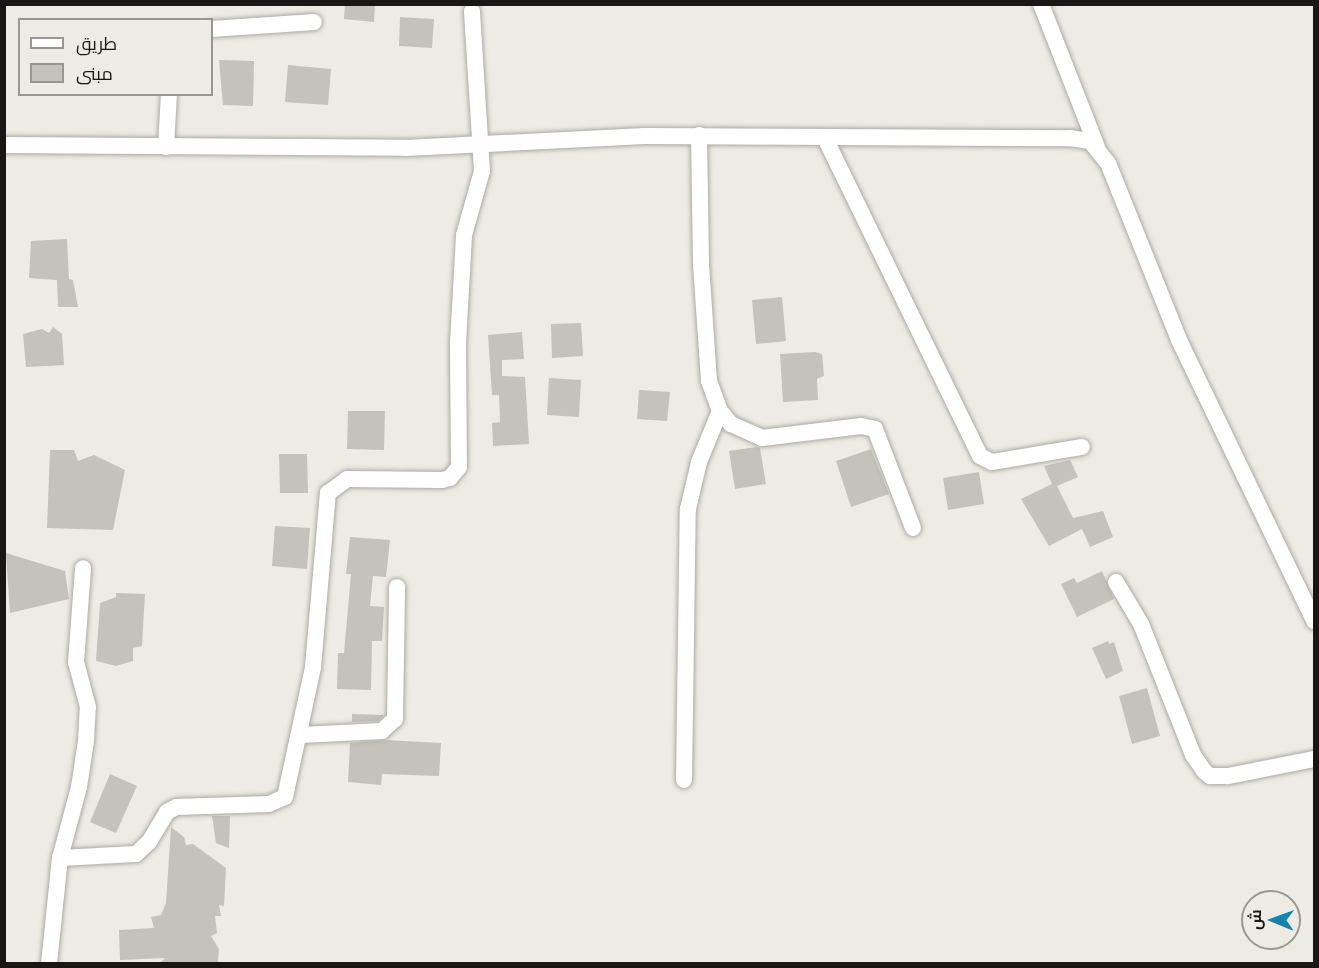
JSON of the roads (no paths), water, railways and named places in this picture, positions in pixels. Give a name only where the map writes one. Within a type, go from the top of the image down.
[{"type":"street","points":[[1041,4],[1179,340],[1314,621]]},
{"type":"street","points":[[60,858],[136,854],[149,842],[167,812],[176,807],[280,801],[290,787],[318,631],[328,493],[347,479],[442,480],[450,478],[459,466],[459,343],[464,235],[482,171],[483,145],[472,12]]},
{"type":"street","points":[[213,29],[314,22]]},
{"type":"street","points":[[166,147],[170,96]]},
{"type":"street","points":[[4,145],[328,149],[483,145],[591,137],[699,135],[825,138],[1070,138],[1098,147]]},
{"type":"street","points":[[699,135],[701,264],[712,397],[731,424],[762,438],[861,426],[875,429],[913,528]]},
{"type":"street","points":[[825,138],[980,456],[992,462],[1082,447]]},
{"type":"street","points":[[684,780],[688,509],[696,470],[720,411]]},
{"type":"street","points":[[49,963],[60,858],[79,787],[86,741],[88,706],[76,662],[83,568]]},
{"type":"street","points":[[1116,582],[1141,624],[1193,755],[1204,771],[1210,776],[1228,777],[1314,759]]},
{"type":"street","points":[[301,735],[382,731],[395,719],[397,587]]}]
